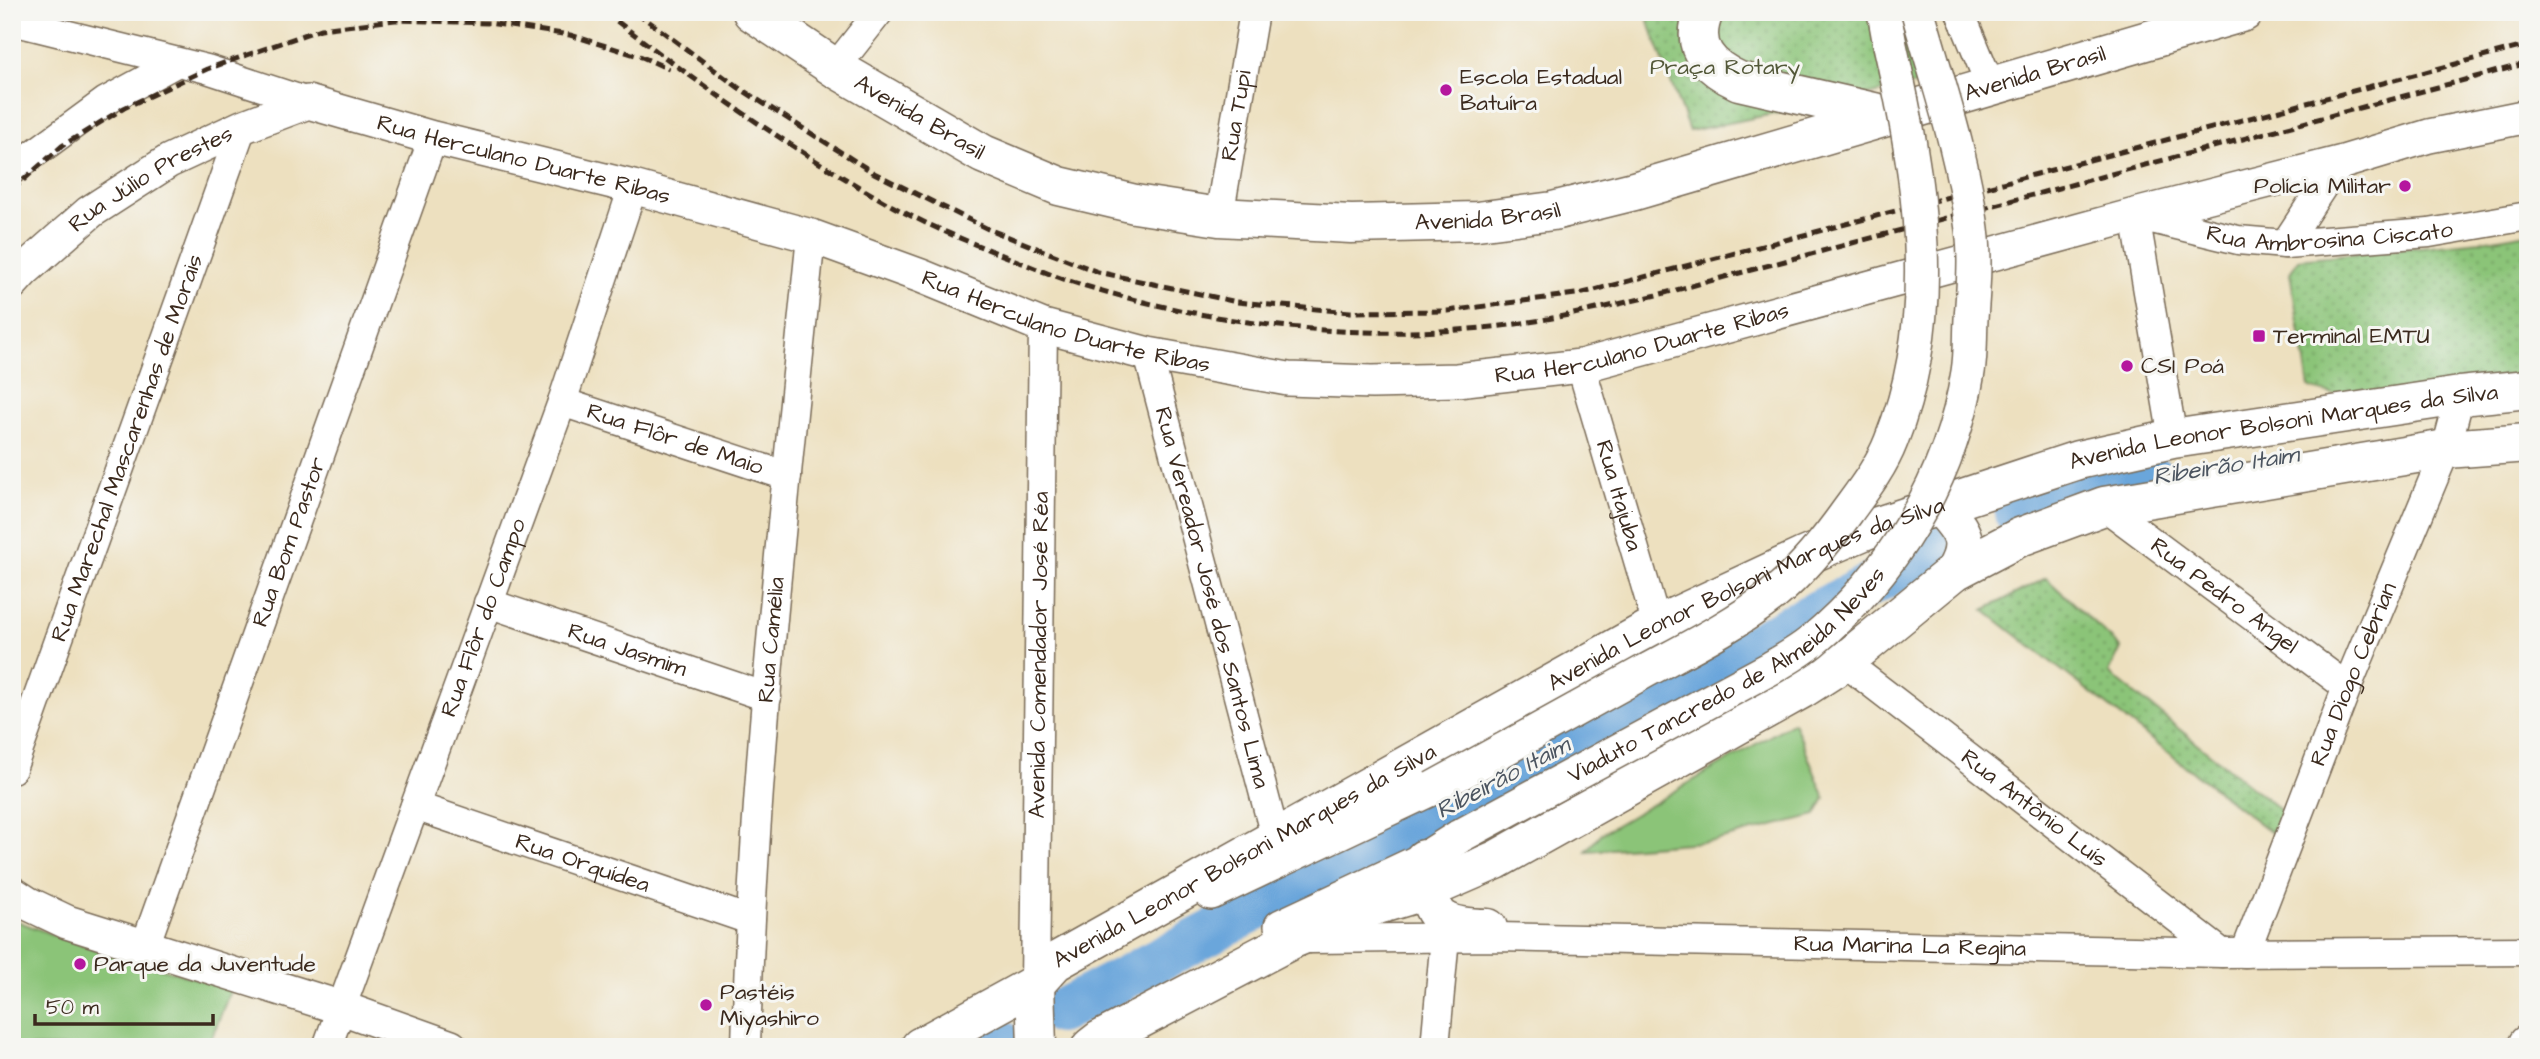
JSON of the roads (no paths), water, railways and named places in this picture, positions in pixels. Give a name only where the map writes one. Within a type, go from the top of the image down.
[{"type":"main road","name":"Avenida Brasil","points":[[752,12],[835,68],[984,154],[1059,187],[1135,204],[1219,217],[1351,224],[1477,221],[1553,211],[1634,191],[2244,12]]},
{"type":"main road","points":[[1704,12],[1699,39],[1705,58],[1718,72],[1739,81],[1889,116]]},
{"type":"main road","name":"Avenida Leonor Bolsoni Marques da Silva","points":[[920,1047],[1036,1015],[1055,962],[1657,625],[1866,530],[2078,460],[2173,439],[2460,396],[2528,389]]},
{"type":"main road","points":[[1091,1047],[1316,922],[1374,906],[1425,875],[1496,860],[1684,757],[1802,690],[1844,662],[1955,571],[2020,537],[2104,506],[2446,449],[2528,443]]},
{"type":"main road","points":[[1987,489],[1981,516],[1986,528],[2000,535],[2020,537]]},
{"type":"main road","points":[[1939,505],[1958,526],[1963,539],[1964,551],[1955,571]]},
{"type":"main road","points":[[1493,932],[1483,914],[1483,901],[1496,860]]},
{"type":"main road","points":[[1425,875],[1432,906],[1445,922],[1493,932]]},
{"type":"street","points":[[835,68],[879,12]]},
{"type":"street","name":"Rua Tupi","points":[[1219,217],[1254,12]]},
{"type":"street","name":"Viaduto Tancredo de Almeida Neves","points":[[1433,788],[1705,638],[1771,596],[1800,572],[1873,475],[1891,442],[1907,390],[1923,285],[1915,173],[1884,12]]},
{"type":"street","name":"Viaduto Tancredo de Almeida Neves","points":[[1425,875],[1460,836],[1771,668],[1809,643],[1846,609],[1887,564],[1908,533],[1941,470],[1957,421],[1969,371],[1974,282],[1972,230],[1961,163],[1918,12]]},
{"type":"street","points":[[1959,12],[1991,87]]},
{"type":"street","name":"Rua Herculano Duarte Ribas","points":[[12,21],[207,69],[433,138],[633,187],[811,236],[921,276],[1043,326],[1148,354],[1288,379],[1372,382],[1457,380],[1581,366],[2135,215],[2343,162],[2429,136],[2528,116]]},
{"type":"street","points":[[12,170],[106,102],[176,62]]},
{"type":"street","name":"Rua Júlio Prestes","points":[[12,283],[90,212],[169,161],[242,127],[308,102]]},
{"type":"street","name":"Rua Marechal Mascarenhas de Morais","points":[[12,769],[242,127]]},
{"type":"street","name":"Rua Bom Pastor","points":[[145,946],[433,138]]},
{"type":"street","points":[[2285,244],[2323,186],[2343,162]]},
{"type":"street","name":"Rua Flôr do Campo","points":[[327,1047],[562,401],[633,187]]},
{"type":"street","points":[[2135,215],[2173,439]]},
{"type":"street","name":"Rua Ambrosina Ciscato","points":[[2135,215],[2238,240],[2285,244],[2429,233],[2528,216]]},
{"type":"street","name":"Rua Camélia","points":[[746,1047],[750,920],[767,697],[811,236]]},
{"type":"street","name":"Avenida Comendador José Réa","points":[[1036,1015],[1043,326]]},
{"type":"street","name":"Rua Vereador José dos Santos Lima","points":[[1148,354],[1276,840]]},
{"type":"street","name":"Rua Itajuba","points":[[1581,366],[1657,625]]},
{"type":"street","name":"Rua Diogo Cebrian","points":[[2233,953],[2446,449],[2460,396]]},
{"type":"street","name":"Rua Flôr de Maio","points":[[562,401],[787,476]]},
{"type":"street","name":"Rua Pedro Angel","points":[[2104,506],[2347,687]]},
{"type":"street","name":"Rua Jasmim","points":[[488,603],[767,697]]},
{"type":"street","name":"Rua Antônio Luís","points":[[1844,662],[2233,953]]},
{"type":"street","name":"Avenida Leonor Bolsoni Marques da Silva","points":[[1036,1015],[1178,909],[1433,788]]},
{"type":"street","name":"Rua Orquídea","points":[[415,806],[750,920]]},
{"type":"street","points":[[12,893],[67,922],[342,1008],[451,1047]]},
{"type":"street","points":[[1074,1047],[1087,1032],[1112,1015],[1208,962],[1316,922]]},
{"type":"street","name":"Rua Marina La Regina","points":[[1316,922],[1445,937],[1493,932],[2233,953],[2528,951]]},
{"type":"street","points":[[1435,1047],[1445,937]]},
{"type":"waterway","name":"Ribeirão Itaim","points":[[2016,513],[2099,488],[2154,478]]},
{"type":"waterway","name":"Ribeirão Itaim","points":[[1059,1012],[1629,715],[1948,544]]},
{"type":"waterway","name":"Ribeirão Itaim","points":[[993,1047],[1001,1042]]},
{"type":"railway","points":[[605,12],[710,90],[782,139],[894,207],[966,241],[1070,281],[1177,310],[1278,326],[1380,332],[1504,326],[1661,294],[2528,63]]},
{"type":"railway","points":[[636,12],[739,88],[874,173],[988,229],[1098,272],[1237,302],[1350,312],[1448,311],[1583,293],[2528,45]]},
{"type":"railway","points":[[12,190],[62,146],[124,108],[207,69],[321,29],[395,20],[489,23],[570,35],[642,57],[669,69]]},
{"type":"place","name":"Escola Estadual Batuíra","points":[[1446,90]]},
{"type":"place","name":"Polícia Militar","points":[[2405,186]]},
{"type":"place","name":"Terminal EMTU","points":[[2259,336]]},
{"type":"place","name":"CSI Poá","points":[[2127,366]]},
{"type":"place","name":"Parque da Juventude","points":[[80,964]]},
{"type":"place","name":"Pastéis Miyashiro","points":[[706,1005]]},
{"type":"park label","name":"Praça Rotary","points":[[1725,67]]}]
